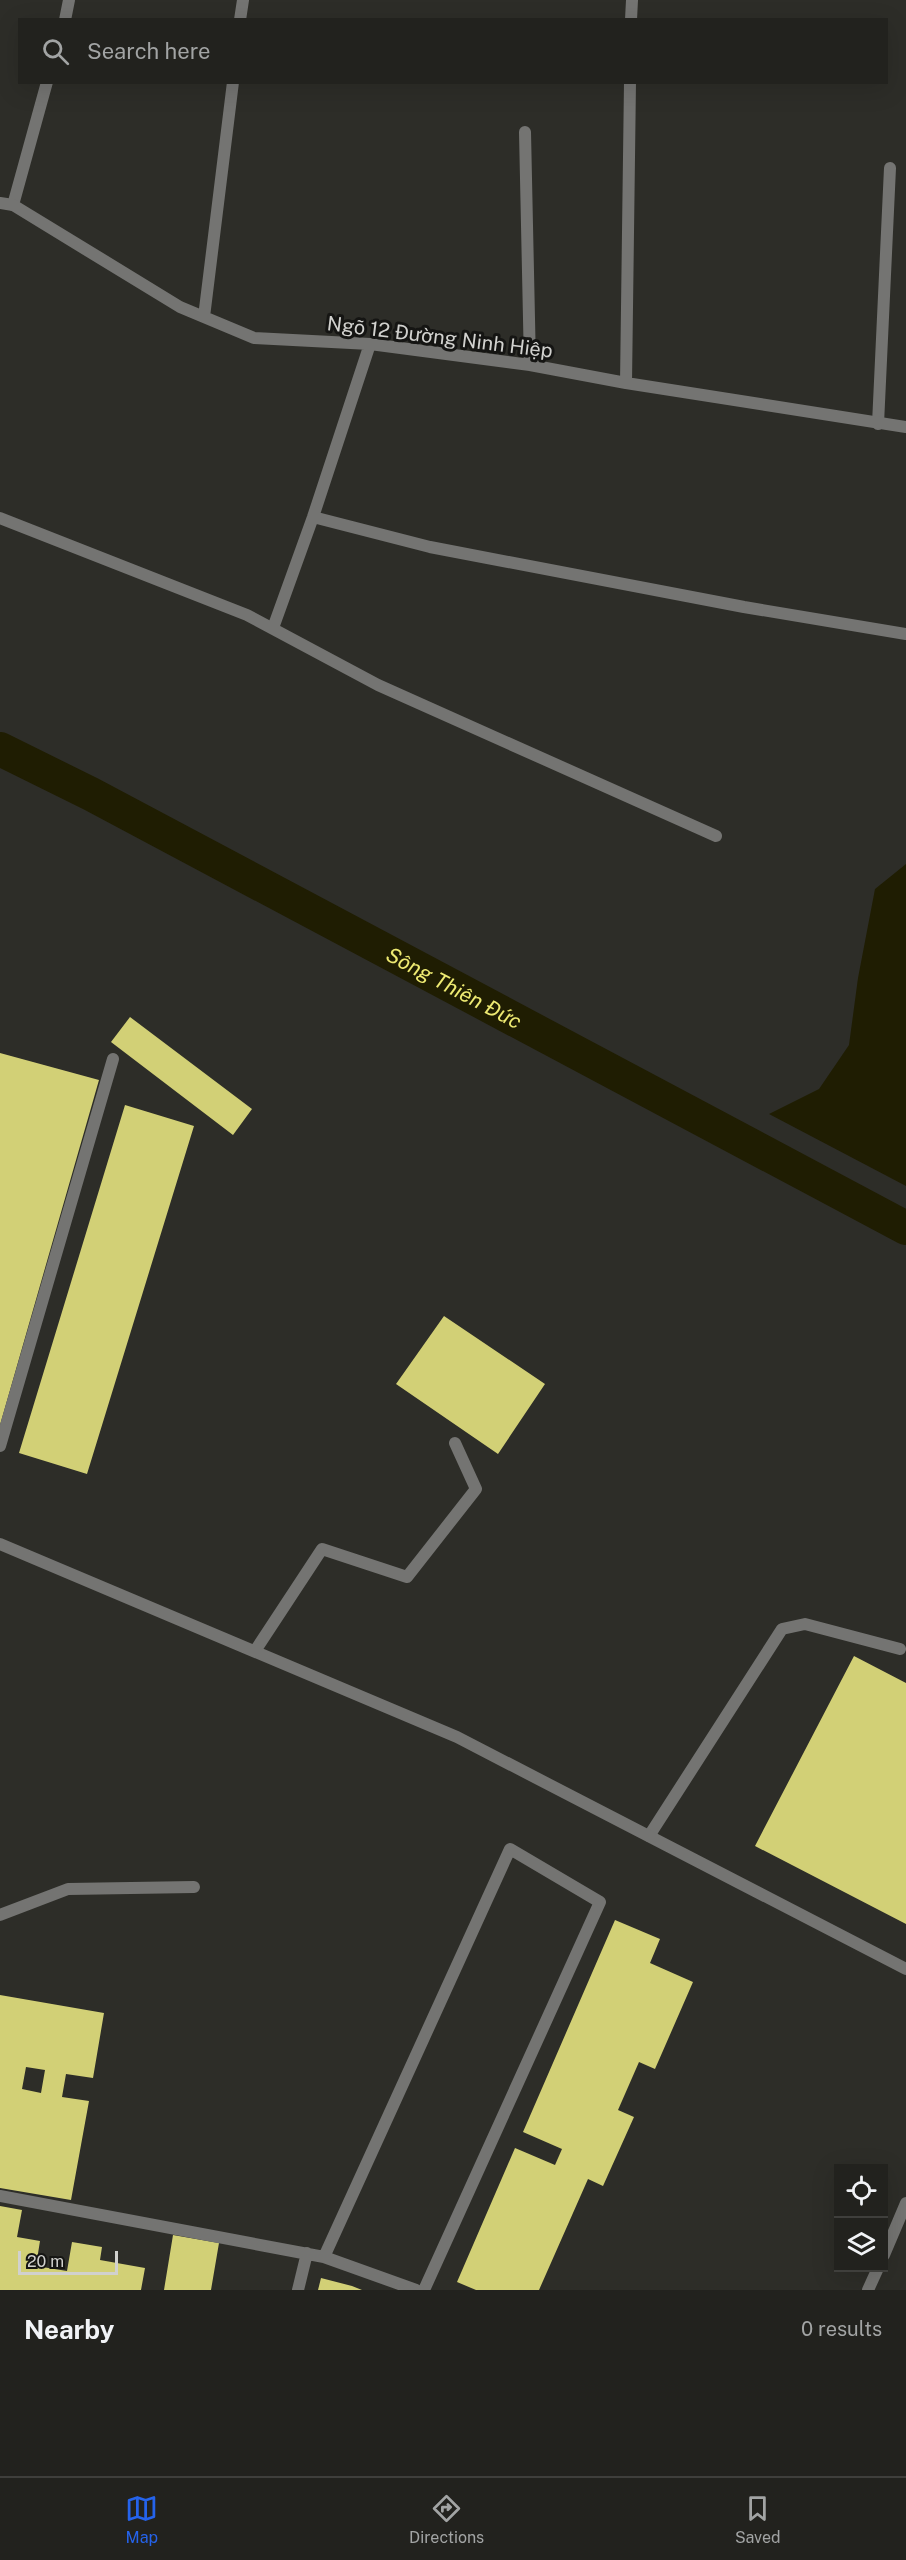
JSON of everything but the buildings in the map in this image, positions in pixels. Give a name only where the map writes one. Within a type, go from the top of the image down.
[{"type":"street","points":[[65,18],[69,0]]},
{"type":"street","points":[[240,18],[243,0]]},
{"type":"street","points":[[631,18],[632,0]]},
{"type":"street","points":[[13,205],[46,84]]},
{"type":"street","points":[[204,317],[233,84]]},
{"type":"street","points":[[626,383],[630,84]]},
{"type":"street","points":[[525,132],[530,365]]},
{"type":"street","points":[[878,424],[890,168]]},
{"type":"street","name":"Ngõ 12 Đường Ninh Hiệp","points":[[0,202],[13,205],[180,307],[254,338],[370,344],[530,365],[626,383],[906,427]]},
{"type":"street","points":[[273,628],[313,517],[370,344]]},
{"type":"street","points":[[313,517],[430,548],[744,607],[906,634]]},
{"type":"street","points":[[0,518],[248,615],[378,685],[716,836]]},
{"type":"street","points":[[0,1446],[113,1059]]},
{"type":"street","points":[[255,1651],[322,1549],[407,1577],[476,1489],[455,1443]]},
{"type":"street","points":[[0,1544],[457,1737],[906,1969]]},
{"type":"street","points":[[649,1836],[782,1629],[805,1623],[900,1649]]},
{"type":"street","points":[[324,2257],[510,1849],[600,1902],[424,2290]]},
{"type":"street","points":[[0,1916],[68,1889],[194,1887]]},
{"type":"street","points":[[0,2196],[307,2253],[416,2290]]},
{"type":"street","points":[[888,2246],[906,2203]]},
{"type":"street","points":[[298,2290],[307,2253]]},
{"type":"street","points":[[868,2290],[876,2272]]},
{"type":"shaded area","points":[[906,864],[906,1186],[769,1114],[819,1089],[849,1045],[858,978],[875,889]]},
{"type":"waterway","name":"Sông Thiên Đức","points":[[0,749],[91,794],[906,1228]]}]
